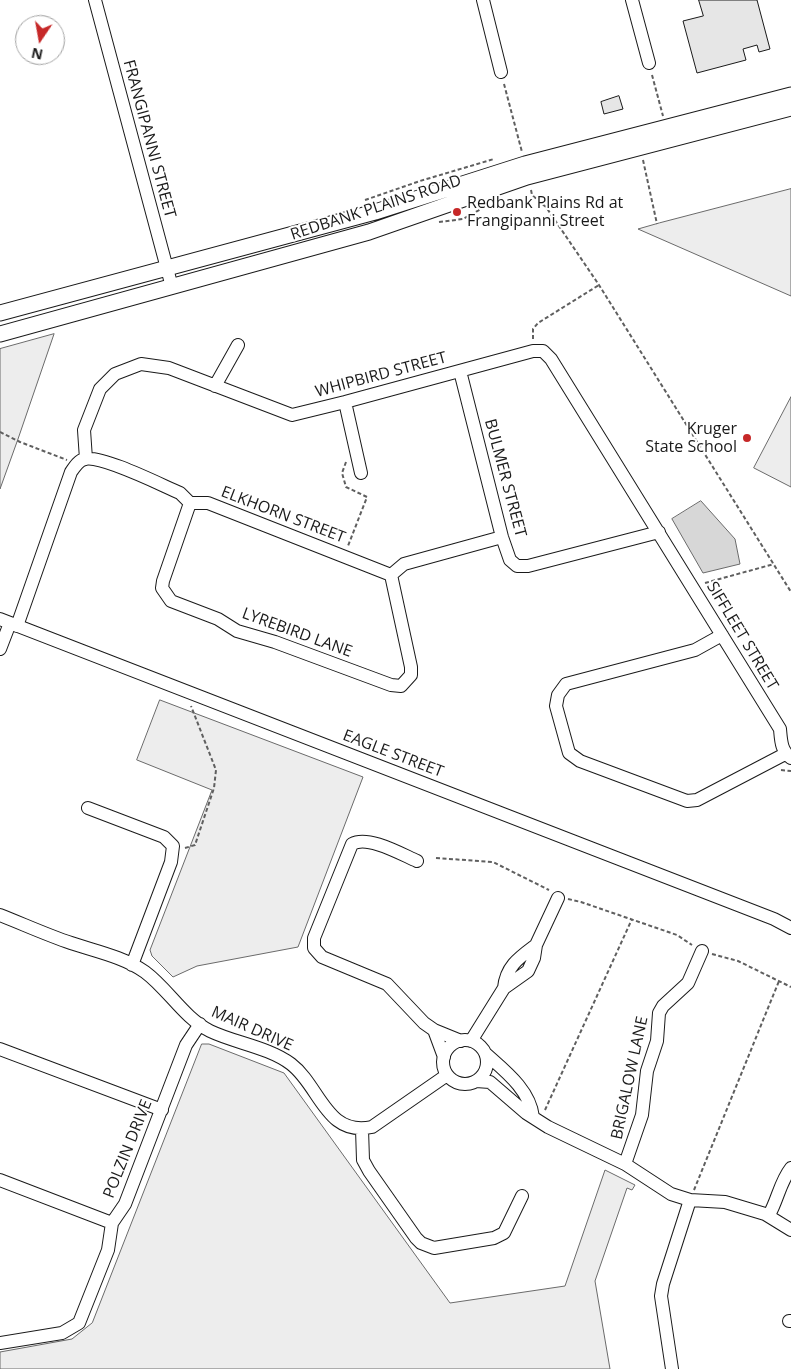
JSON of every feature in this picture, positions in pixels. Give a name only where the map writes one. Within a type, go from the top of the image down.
[{"type":"main road","name":"REDBANK PLAINS ROAD","points":[[0,313],[375,212],[525,164],[791,95]]},
{"type":"main road","name":"REDBANK PLAINS ROAD","points":[[0,334],[379,229],[508,183],[791,108]]},
{"type":"street","name":"FRANGIPANNI STREET","points":[[94,0],[172,287]]},
{"type":"street","points":[[483,0],[501,72]]},
{"type":"street","points":[[632,0],[649,63]]},
{"type":"street","points":[[215,386],[238,345]]},
{"type":"street","name":"WHIPBIRD STREET","points":[[86,459],[83,440],[89,414],[100,389],[115,374],[142,364],[155,364],[292,415],[533,351],[543,351],[551,359],[659,532]]},
{"type":"street","name":"BULMER STREET","points":[[460,371],[502,538],[510,560],[517,566],[528,566],[659,532]]},
{"type":"street","points":[[345,402],[361,473]]},
{"type":"street","points":[[0,649],[71,472],[79,462],[86,459]]},
{"type":"street","name":"ELKHORN STREET","points":[[86,459],[100,460],[180,493],[190,503],[208,503],[391,574]]},
{"type":"street","name":"LYREBIRD LANE","points":[[190,503],[163,581],[162,588],[171,601],[218,619],[247,634],[275,642],[391,685],[401,686],[411,675],[411,667],[391,574]]},
{"type":"street","name":"SIFFLEET STREET","points":[[659,532],[780,729],[788,756]]},
{"type":"street","points":[[391,574],[404,564],[502,538]]},
{"type":"street","name":"EAGLE STREET","points":[[9,623],[791,924]]},
{"type":"street","points":[[722,635],[695,650],[566,684],[558,695],[556,706],[570,753],[580,761],[686,801],[697,800],[788,756]]},
{"type":"street","points":[[88,808],[164,837],[169,841],[174,851],[132,965]]},
{"type":"street","points":[[417,861],[369,842],[357,841],[352,844],[313,944],[317,953],[322,957],[387,984],[418,1018],[434,1030],[444,1057]]},
{"type":"street","points":[[558,898],[536,945],[534,958],[528,971],[504,988],[466,1041],[448,1048],[443,1066],[447,1075],[460,1083],[490,1082],[536,1119],[563,1135],[625,1164],[671,1194],[690,1200],[725,1202],[769,1215],[791,1230]]},
{"type":"street","name":"MAIR DRIVE","points":[[0,915],[132,965],[145,972],[200,1024],[209,1030],[289,1062],[335,1120],[343,1125],[362,1129]]},
{"type":"street","name":"EAGLE STREET","points":[[774,919],[791,928]]},
{"type":"street","name":"BRIGALOW LANE","points":[[625,1164],[642,1115],[647,1072],[657,1041],[659,1013],[663,1006],[688,983],[702,951]]},
{"type":"street","name":"POLZIN DRIVE","points":[[0,1343],[62,1332],[78,1322],[108,1250],[112,1223],[125,1204],[186,1045],[200,1024]]},
{"type":"street","points":[[434,1030],[439,1030],[480,1046],[486,1054],[511,1076],[524,1092],[536,1119]]},
{"type":"street","points":[[0,1049],[162,1110]]},
{"type":"street","points":[[476,1081],[486,1069],[486,1054]]},
{"type":"street","points":[[447,1075],[380,1123],[362,1129],[363,1160],[369,1171],[416,1238],[427,1246],[434,1248],[494,1238],[504,1233],[522,1196]]},
{"type":"street","points":[[769,1215],[779,1196],[783,1179],[791,1168]]},
{"type":"street","points":[[0,1180],[112,1223]]},
{"type":"street","points":[[672,1369],[661,1296],[663,1284],[690,1200]]},
{"type":"path","points":[[649,63],[666,127]]},
{"type":"path","points":[[501,72],[525,164]]},
{"type":"path","points":[[643,159],[657,224]]},
{"type":"path","points":[[530,188],[532,195],[546,207],[599,285],[791,592]]},
{"type":"path","points":[[534,345],[532,338],[533,329],[538,323],[599,285]]},
{"type":"path","points":[[0,432],[69,461]]},
{"type":"path","points":[[347,460],[342,473],[346,487],[367,497],[347,547]]},
{"type":"path","points":[[704,587],[705,582],[774,564]]},
{"type":"path","points":[[174,851],[195,845],[214,788],[216,770],[213,759],[191,706]]},
{"type":"path","points":[[777,771],[791,771]]},
{"type":"path","points":[[436,858],[492,862],[545,886],[558,898],[581,902],[676,935],[702,951],[738,961],[791,987]]},
{"type":"path","points":[[536,1119],[632,919]]},
{"type":"path","points":[[690,1200],[780,982]]},
{"type":"shaded area","points":[[791,189],[791,296],[638,229],[659,223]]},
{"type":"shaded area","points":[[54,334],[18,439],[0,489],[0,349]]},
{"type":"shaded area","points":[[791,397],[791,487],[754,468]]},
{"type":"shaded area","points":[[701,501],[735,539],[740,564],[703,573],[672,519]]},
{"type":"shaded area","points":[[160,700],[363,777],[298,947],[197,966],[173,977],[152,956],[150,950],[212,790],[137,760]]},
{"type":"shaded area","points":[[202,1044],[209,1044],[284,1073],[450,1303],[565,1286],[605,1170],[635,1185],[632,1190],[627,1188],[595,1281],[610,1369],[0,1369],[0,1352],[72,1339],[92,1323]]},
{"type":"building","points":[[699,0],[757,0],[770,49],[759,52],[757,45],[743,49],[746,60],[697,73],[683,21],[703,16]]},
{"type":"building","points":[[619,96],[623,109],[604,114],[601,102]]},
{"type":"place","name":"Redbank Plains Rd at Frangipanni Street","points":[[457,212]]},
{"type":"place","name":"Kruger State School","points":[[747,438]]}]
